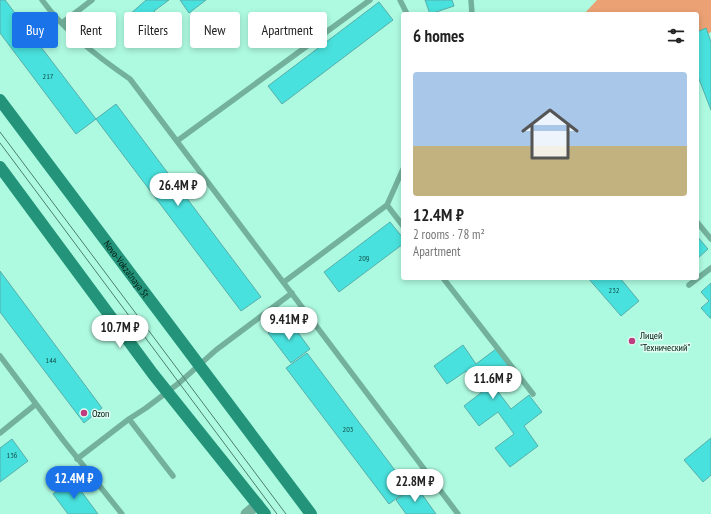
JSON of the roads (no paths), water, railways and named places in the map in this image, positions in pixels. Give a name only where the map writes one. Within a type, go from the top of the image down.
[{"type":"main road","name":"Novo-Vokzalnaya St","points":[[0,100],[311,514]]},
{"type":"main road","points":[[0,167],[167,391],[261,509]]},
{"type":"street","points":[[246,514],[261,509]]},
{"type":"lane","points":[[42,0],[62,23],[100,59],[130,79],[458,514]]},
{"type":"lane","points":[[62,23],[92,0]]},
{"type":"lane","points":[[177,141],[370,0]]},
{"type":"lane","points":[[400,0],[406,12]]},
{"type":"lane","points":[[471,0],[472,12]]},
{"type":"lane","points":[[284,282],[387,205],[401,174]]},
{"type":"lane","points":[[387,205],[401,223]]},
{"type":"lane","points":[[699,224],[711,239]]},
{"type":"lane","points":[[699,277],[711,268]]},
{"type":"lane","points":[[445,280],[533,394]]},
{"type":"lane","points":[[689,285],[695,280]]},
{"type":"lane","points":[[77,459],[129,419],[146,408],[216,350],[292,293]]},
{"type":"lane","points":[[0,356],[77,459],[122,514]]},
{"type":"lane","points":[[0,433],[36,404]]},
{"type":"lane","points":[[129,419],[173,476]]},
{"type":"tram line","points":[[0,132],[286,514]]},
{"type":"tram line","points":[[0,143],[277,514]]},
{"type":"place","name":"Лицей \"Технический\"","points":[[632,341]]},
{"type":"place","name":"Ozon","points":[[84,413]]}]
